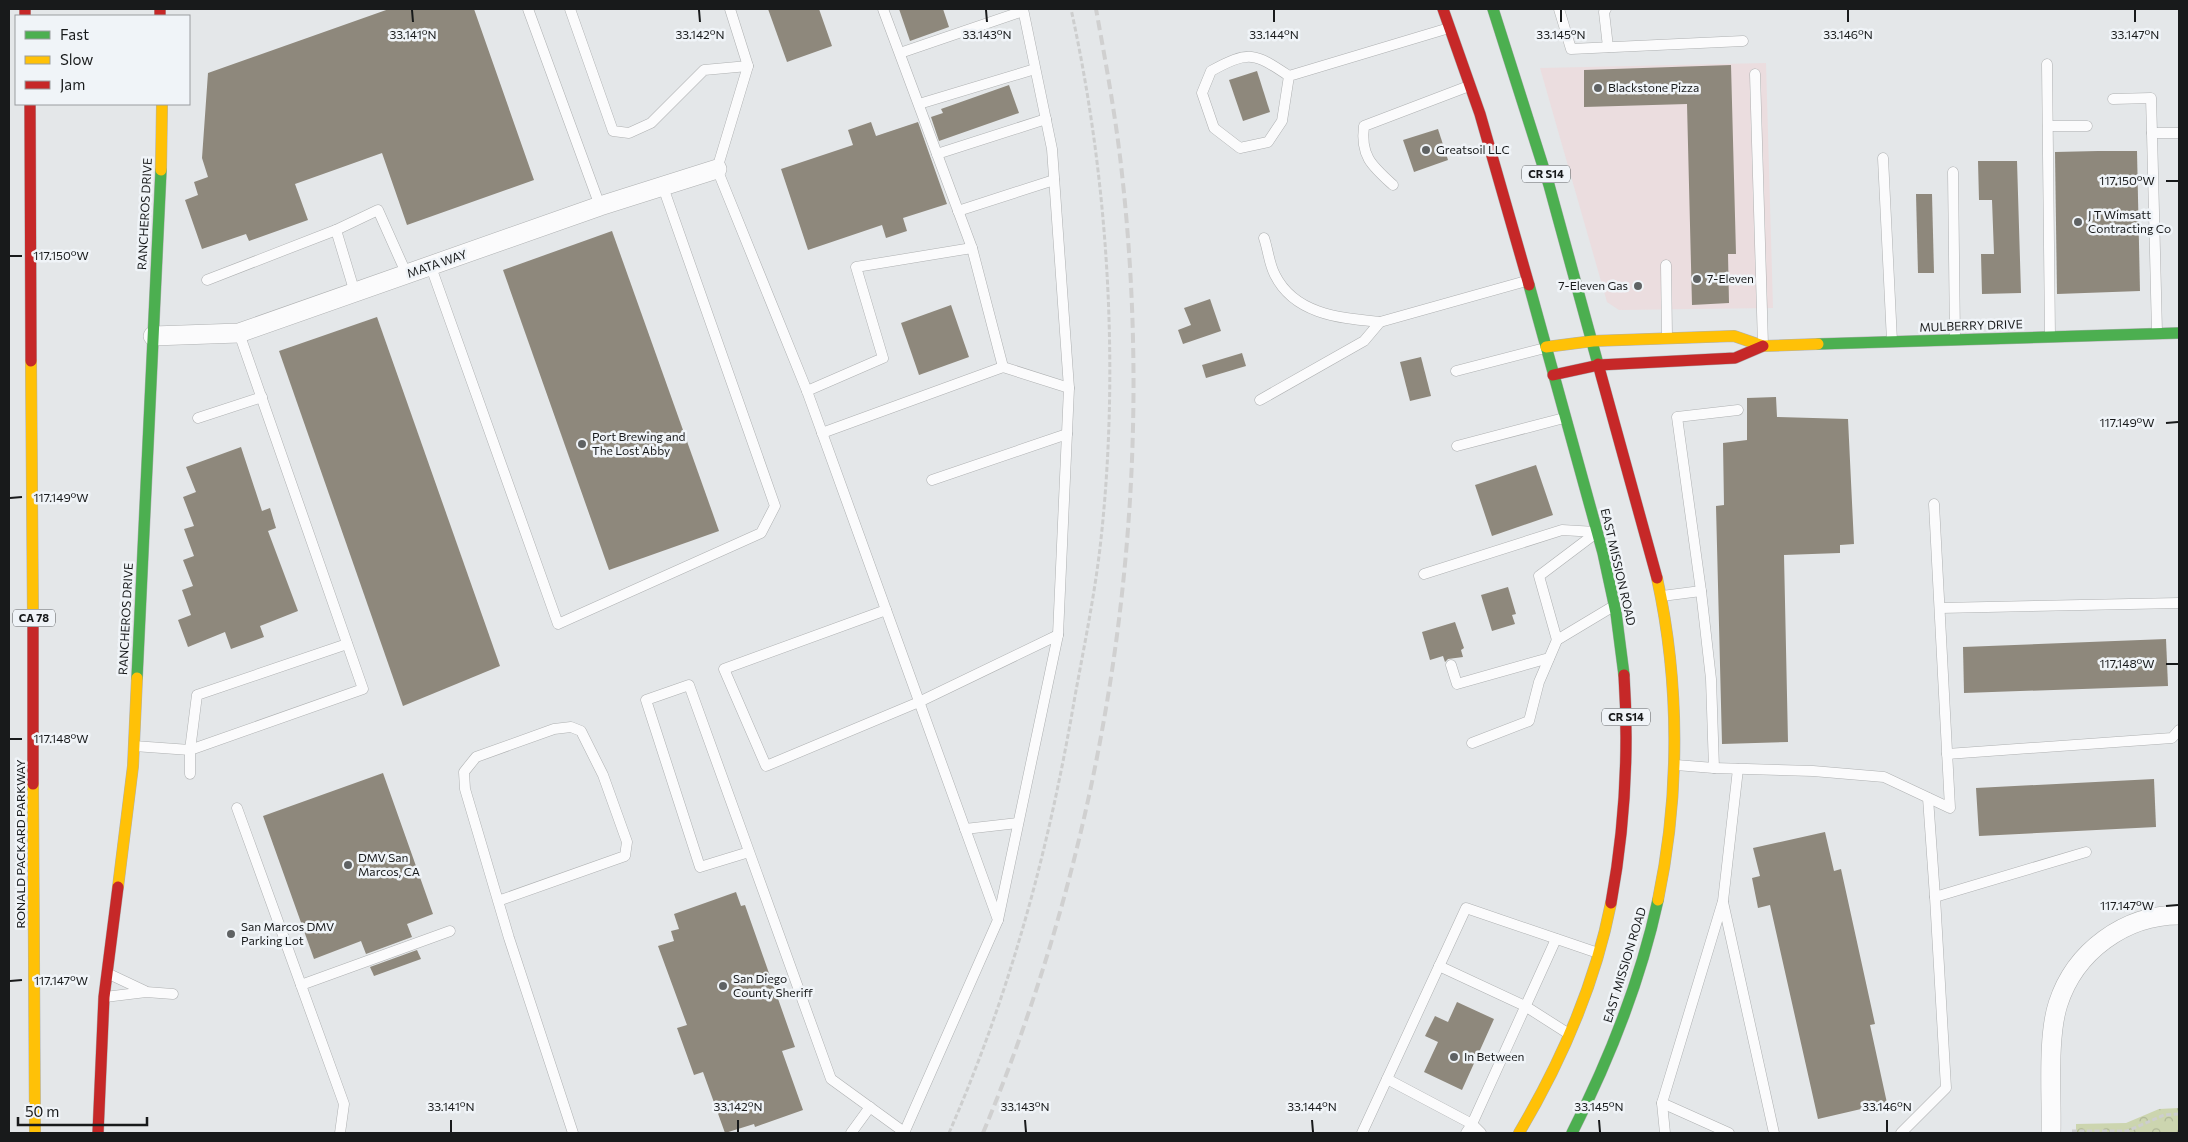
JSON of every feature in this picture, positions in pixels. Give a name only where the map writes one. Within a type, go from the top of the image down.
[{"type":"main road","name":"EAST MISSION ROAD","points":[[1443,9],[1470,86],[1546,347],[1597,532],[1614,606],[1624,682],[1627,738],[1624,802],[1616,872],[1598,954],[1570,1034],[1519,1133]]},
{"type":"main road","name":"EAST MISSION ROAD","points":[[1493,9],[1529,111],[1648,540],[1661,596],[1672,680],[1674,765],[1671,819],[1663,875],[1647,948],[1610,1057],[1572,1133]]},
{"type":"main road","name":"RONALD PACKARD PARKWAY","points":[[30,105],[35,1133]]},
{"type":"main road","name":"RANCHEROS DRIVE","points":[[98,1133],[104,997],[134,746],[163,135],[162,105]]},
{"type":"main road","name":"MULBERRY DRIVE","points":[[1546,347],[1593,341],[1734,336],[1763,346],[2179,333]]},
{"type":"main road","name":"MULBERRY DRIVE","points":[[1553,375],[1599,364],[1735,358],[1763,346]]},
{"type":"street","name":"MATA WAY","points":[[153,336],[239,333],[600,206],[718,168]]},
{"type":"street","points":[[2051,1133],[2053,1038],[2058,1004],[2071,976],[2087,954],[2110,934],[2155,916],[2179,916]]},
{"type":"lane","points":[[528,9],[600,206]]},
{"type":"lane","points":[[570,9],[613,131],[629,133],[651,124],[704,70],[748,66]]},
{"type":"lane","points":[[730,9],[748,66],[718,168],[807,390],[998,920]]},
{"type":"lane","points":[[883,9],[972,248],[1004,367]]},
{"type":"lane","points":[[1559,9],[1571,49],[1743,41]]},
{"type":"lane","points":[[1606,9],[1604,12],[1608,47]]},
{"type":"lane","points":[[749,852],[700,867],[646,700],[689,685],[831,1079],[904,1133],[998,920],[1058,635],[1069,388],[1052,149],[1023,10],[900,53]]},
{"type":"lane","points":[[1289,76],[1450,28]]},
{"type":"lane","points":[[1261,57],[1289,76],[1282,122],[1268,142],[1240,148],[1214,128],[1202,93],[1211,71],[1233,59],[1261,57]]},
{"type":"lane","points":[[2047,64],[2050,337]]},
{"type":"lane","points":[[918,104],[1035,69]]},
{"type":"lane","points":[[1755,74],[1763,346]]},
{"type":"lane","points":[[1393,185],[1373,167],[1362,143],[1364,126],[1470,86]]},
{"type":"lane","points":[[2113,99],[2151,98],[2158,334]]},
{"type":"lane","points":[[937,154],[1046,119]]},
{"type":"lane","points":[[2048,126],[2087,126]]},
{"type":"lane","points":[[2152,133],[2179,133]]},
{"type":"lane","points":[[1883,158],[1892,342]]},
{"type":"lane","points":[[1953,172],[1955,340]]},
{"type":"lane","points":[[958,211],[1054,180]]},
{"type":"lane","points":[[431,267],[558,624],[761,533],[776,506],[663,187]]},
{"type":"lane","points":[[207,280],[336,230],[378,210],[407,275]]},
{"type":"lane","points":[[336,230],[355,293]]},
{"type":"lane","points":[[1264,238],[1275,275],[1293,299],[1311,309],[1339,316],[1380,322],[1527,281]]},
{"type":"lane","points":[[807,390],[883,358],[856,267],[972,248]]},
{"type":"lane","points":[[1666,265],[1667,339]]},
{"type":"lane","points":[[1260,400],[1364,341],[1380,322]]},
{"type":"lane","points":[[134,746],[190,750],[363,689],[239,333]]},
{"type":"lane","points":[[1456,371],[1546,347]]},
{"type":"lane","points":[[822,433],[1004,367],[1069,388]]},
{"type":"lane","points":[[198,418],[262,398]]},
{"type":"lane","points":[[1714,768],[1711,679],[1677,417],[1738,410]]},
{"type":"lane","points":[[1457,446],[1565,417]]},
{"type":"lane","points":[[932,480],[1067,434]]},
{"type":"lane","points":[[1674,765],[1813,771],[1884,777],[1950,808],[1934,504]]},
{"type":"lane","points":[[1424,574],[1562,530],[1597,532]]},
{"type":"lane","points":[[1557,640],[1538,576],[1597,532]]},
{"type":"lane","points":[[1661,596],[1701,591]]},
{"type":"lane","points":[[1940,608],[2179,603]]},
{"type":"lane","points":[[1472,743],[1529,721],[1538,682],[1557,640],[1614,606]]},
{"type":"lane","points":[[886,610],[724,669],[766,766],[919,702],[1058,635]]},
{"type":"lane","points":[[190,774],[190,750],[197,695],[347,644]]},
{"type":"lane","points":[[1452,665],[1457,684],[1549,658]]},
{"type":"lane","points":[[498,901],[626,856],[627,842],[603,775],[581,731],[571,726],[554,729],[476,757],[464,772],[465,789],[498,901],[573,1133]]},
{"type":"lane","points":[[1947,754],[2172,738],[2179,730]]},
{"type":"lane","points":[[1666,1133],[1662,1103],[1723,901],[1738,769]]},
{"type":"lane","points":[[1901,1133],[1946,1088],[1928,798]]},
{"type":"lane","points":[[237,808],[344,1104],[340,1133]]},
{"type":"lane","points":[[965,829],[1018,822]]},
{"type":"lane","points":[[1935,897],[2086,852]]},
{"type":"lane","points":[[1723,901],[1774,1133]]},
{"type":"lane","points":[[1362,1133],[1466,908],[1598,954]]},
{"type":"lane","points":[[301,986],[450,930]]},
{"type":"lane","points":[[1466,1133],[1472,1124],[1556,939]]},
{"type":"lane","points":[[1439,966],[1525,1006],[1570,1034]]},
{"type":"lane","points":[[108,973],[146,992]]},
{"type":"lane","points":[[104,997],[146,992],[173,994]]},
{"type":"lane","points":[[1387,1079],[1472,1124],[1481,1133]]},
{"type":"lane","points":[[1662,1103],[1728,1133]]},
{"type":"lane","points":[[850,1133],[870,1107]]},
{"type":"path","points":[[2072,1131],[2127,1131],[2164,1115],[2179,1114]]},
{"type":"shaded area","points":[[1766,63],[1773,308],[1619,310],[1607,302],[1540,68]]},
{"type":"green space","points":[[2179,1108],[2179,1133],[2076,1133],[2076,1124],[2126,1123],[2159,1109]]},
{"type":"building","points":[[389,9],[474,9],[534,180],[407,225],[382,153],[295,184],[308,220],[249,241],[246,234],[202,249],[185,200],[198,195],[194,182],[208,177],[202,158],[208,73]]},
{"type":"building","points":[[768,9],[819,9],[832,46],[787,62]]},
{"type":"building","points":[[899,9],[943,9],[949,27],[910,41]]},
{"type":"building","points":[[1731,65],[1736,254],[1728,254],[1729,303],[1692,305],[1687,104],[1584,107],[1584,70]]},
{"type":"building","points":[[1257,71],[1270,112],[1243,121],[1229,80]]},
{"type":"building","points":[[1009,85],[1019,113],[939,141],[931,117],[943,113],[941,109]]},
{"type":"building","points":[[871,122],[876,136],[918,122],[947,204],[903,218],[907,231],[886,238],[882,225],[808,250],[781,169],[853,145],[848,130]]},
{"type":"building","name":"Greatsoil LLC","points":[[1438,129],[1448,160],[1414,172],[1403,140]]},
{"type":"building","points":[[2137,151],[2140,291],[2057,294],[2055,152]]},
{"type":"building","points":[[1978,161],[2017,161],[2021,293],[1982,294],[1981,254],[1994,254],[1992,200],[1979,200]]},
{"type":"building","points":[[1916,194],[1932,194],[1934,273],[1918,273]]},
{"type":"building","points":[[612,231],[719,531],[609,570],[503,270]]},
{"type":"building","points":[[1210,299],[1221,331],[1183,344],[1178,330],[1191,325],[1184,308]]},
{"type":"building","points":[[951,305],[969,357],[919,375],[901,323]]},
{"type":"building","points":[[377,317],[500,666],[403,706],[279,351]]},
{"type":"building","points":[[1242,353],[1246,366],[1206,378],[1202,365]]},
{"type":"building","points":[[1421,357],[1431,396],[1410,401],[1400,362]]},
{"type":"building","points":[[1776,397],[1777,417],[1848,419],[1854,544],[1840,545],[1840,553],[1784,555],[1788,742],[1722,744],[1716,506],[1724,505],[1723,443],[1747,440],[1747,398]]},
{"type":"building","points":[[241,447],[262,511],[270,508],[276,528],[268,531],[298,611],[260,626],[264,637],[231,649],[225,632],[188,647],[178,620],[191,615],[182,590],[193,586],[183,560],[194,556],[184,529],[194,526],[183,497],[196,492],[186,467]]},
{"type":"building","points":[[1536,465],[1553,515],[1492,536],[1475,485]]},
{"type":"building","points":[[1508,587],[1516,614],[1512,615],[1515,624],[1492,631],[1481,595]]},
{"type":"building","points":[[1455,622],[1464,648],[1461,650],[1463,657],[1448,659],[1445,662],[1443,656],[1430,660],[1422,632]]},
{"type":"building","points":[[2166,639],[2168,686],[1964,693],[1963,647]]},
{"type":"building","name":"DMV San Marcos, CA","points":[[383,773],[433,914],[407,924],[412,937],[366,954],[361,941],[314,959],[263,816]]},
{"type":"building","points":[[2154,779],[2156,827],[1979,836],[1976,788]]},
{"type":"building","points":[[1825,832],[1834,871],[1841,869],[1875,1024],[1870,1025],[1887,1103],[1818,1119],[1770,905],[1758,908],[1752,878],[1760,876],[1753,848]]},
{"type":"building","name":"San Diego County Sheriff","points":[[736,892],[741,906],[745,905],[795,1047],[782,1051],[803,1110],[755,1127],[754,1124],[725,1133],[703,1072],[694,1075],[677,1028],[687,1025],[658,946],[674,941],[671,931],[679,929],[674,914]]},
{"type":"building","points":[[417,950],[421,959],[374,976],[370,967]]},
{"type":"building","name":"In Between","points":[[1457,1002],[1494,1019],[1462,1090],[1424,1072],[1438,1042],[1425,1036],[1435,1016],[1448,1022]]},
{"type":"railway","points":[[983,1133],[1027,1018],[1063,901],[1092,783],[1113,662],[1127,541],[1133,418],[1132,296],[1120,153],[1096,9]]},
{"type":"traffic: fast","points":[[1493,9],[1549,185],[1598,364]]},
{"type":"traffic: fast","points":[[137,678],[161,170]]},
{"type":"traffic: fast","points":[[1529,285],[1603,553],[1616,613],[1624,675]]},
{"type":"traffic: fast","points":[[1818,344],[2179,333]]},
{"type":"traffic: fast","points":[[1572,1133],[1599,1077],[1633,990],[1651,931],[1658,900]]},
{"type":"traffic: slow","points":[[161,170],[162,105]]},
{"type":"traffic: slow","points":[[1546,347],[1593,341],[1734,336],[1763,346],[1818,344]]},
{"type":"traffic: slow","points":[[31,361],[33,622]]},
{"type":"traffic: slow","points":[[1657,578],[1670,658],[1674,739],[1670,820],[1658,900]]},
{"type":"traffic: slow","points":[[118,887],[133,766],[137,678]]},
{"type":"traffic: slow","points":[[33,784],[35,1133]]},
{"type":"traffic: slow","points":[[1519,1133],[1549,1079],[1575,1022],[1596,964],[1611,903]]},
{"type":"traffic: jam","points":[[25,9],[25,15]]},
{"type":"traffic: jam","points":[[160,9],[160,15]]},
{"type":"traffic: jam","points":[[1443,9],[1480,114],[1529,285]]},
{"type":"traffic: jam","points":[[30,105],[31,361]]},
{"type":"traffic: jam","points":[[1553,375],[1599,365],[1735,358],[1763,346]]},
{"type":"traffic: jam","points":[[1598,364],[1657,578]]},
{"type":"traffic: jam","points":[[33,622],[33,784]]},
{"type":"traffic: jam","points":[[1611,903],[1620,846],[1625,789],[1624,675]]},
{"type":"traffic: jam","points":[[98,1133],[104,997],[118,887]]},
{"type":"place","name":"Blackstone Pizza","points":[[1598,88]]},
{"type":"place","name":"Greatsoil LLC","points":[[1426,150]]},
{"type":"place","name":"J T Wimsatt Contracting Co","points":[[2078,222]]},
{"type":"place","name":"7-Eleven","points":[[1697,279]]},
{"type":"place","name":"7-Eleven Gas","points":[[1638,286]]},
{"type":"place","name":"Port Brewing and The Lost Abby","points":[[582,444]]},
{"type":"place","name":"DMV San Marcos, CA","points":[[348,865]]},
{"type":"place","name":"San Marcos DMV Parking Lot","points":[[231,934]]},
{"type":"place","name":"San Diego County Sheriff","points":[[723,986]]},
{"type":"place","name":"In Between","points":[[1454,1057]]}]
